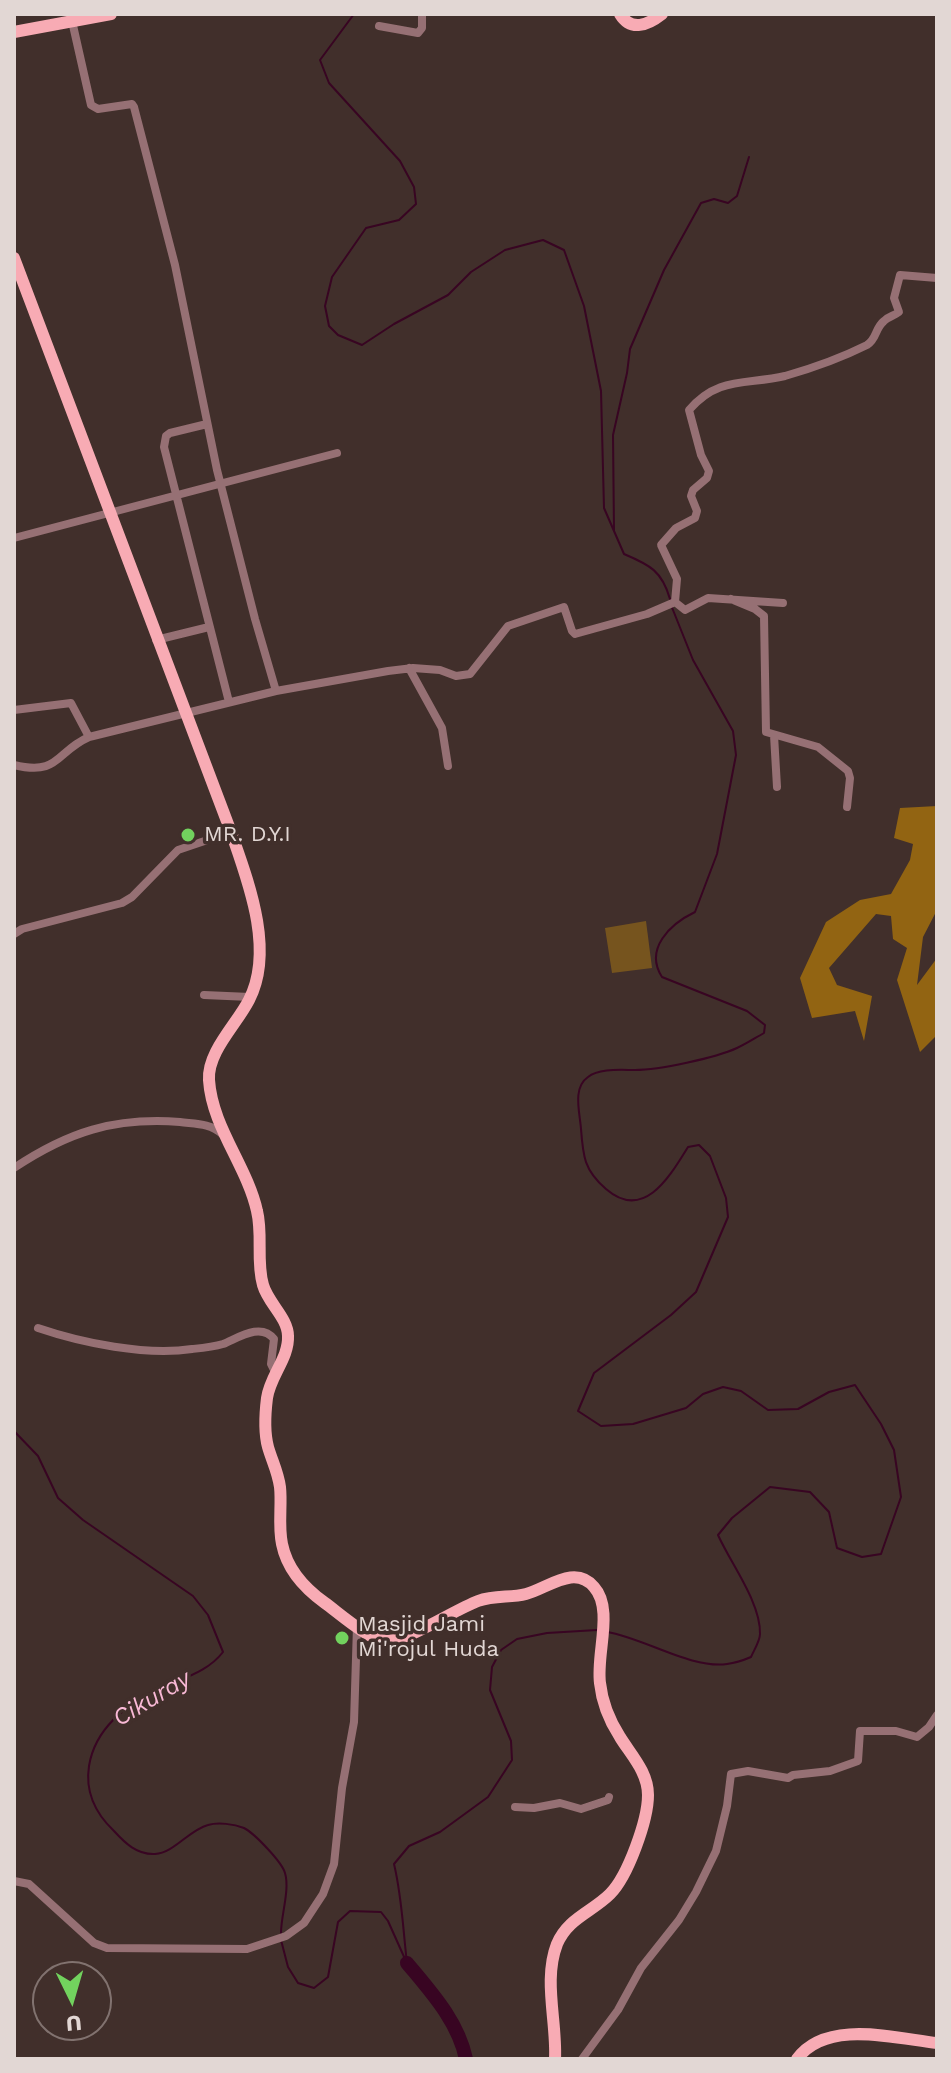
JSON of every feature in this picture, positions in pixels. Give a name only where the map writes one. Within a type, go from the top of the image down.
[{"type":"main road","points":[[14,32],[54,19],[72,21],[111,14]]},
{"type":"main road","points":[[620,14],[627,23],[639,26],[654,21],[662,14]]},
{"type":"main road","points":[[14,258],[231,832],[244,871],[261,946],[250,997],[215,1055],[209,1073],[211,1101],[257,1211],[263,1286],[289,1334],[287,1351],[268,1391],[265,1415],[268,1446],[281,1491],[281,1542],[286,1559],[294,1574],[316,1596],[377,1639],[396,1639],[484,1599],[524,1594],[565,1578],[582,1578],[593,1584],[601,1598],[604,1615],[599,1680],[604,1703],[643,1773],[648,1789],[647,1808],[622,1879],[610,1894],[573,1921],[555,1949],[552,1990],[555,2059]]},
{"type":"main road","points":[[797,2059],[814,2042],[836,2035],[857,2034],[937,2043]]},
{"type":"street","points":[[379,26],[418,33],[422,28],[422,14]]},
{"type":"street","points":[[72,21],[91,105],[98,109],[128,104],[134,107],[175,265],[221,482],[276,691]]},
{"type":"street","points":[[674,602],[677,579],[661,545],[676,528],[695,518],[697,511],[691,496],[693,490],[707,478],[709,471],[701,455],[689,410],[715,388],[727,383],[788,375],[819,366],[871,343],[883,321],[899,312],[894,298],[900,275],[937,278]]},
{"type":"street","points":[[207,424],[170,433],[166,436],[164,447],[229,702]]},
{"type":"street","points":[[14,538],[337,453]]},
{"type":"street","points":[[674,602],[685,610],[708,598],[783,603]]},
{"type":"street","points":[[731,599],[764,616],[767,734],[818,747],[848,771],[847,807]]},
{"type":"street","points":[[14,765],[38,769],[62,758],[77,742],[89,737],[276,691],[409,668],[440,670],[456,676],[470,674],[508,626],[564,607],[575,634],[674,602]]},
{"type":"street","points":[[156,640],[209,627]]},
{"type":"street","points":[[409,668],[442,728],[448,766]]},
{"type":"street","points":[[14,710],[68,702],[74,707],[89,737]]},
{"type":"street","points":[[774,735],[777,787]]},
{"type":"street","points":[[14,934],[22,929],[122,903],[132,897],[178,850],[231,832]]},
{"type":"street","points":[[204,995],[250,997]]},
{"type":"street","points":[[14,1168],[53,1143],[122,1122],[157,1121],[211,1126],[228,1140]]},
{"type":"street","points":[[38,1328],[107,1344],[185,1350],[221,1345],[241,1335],[259,1331],[270,1334],[274,1339],[271,1364],[275,1372]]},
{"type":"street","points":[[14,1881],[29,1884],[94,1943],[107,1948],[237,1950],[271,1943],[304,1923],[317,1904],[334,1864],[342,1788],[354,1722],[357,1626]]},
{"type":"street","points":[[582,2059],[618,2010],[641,1968],[679,1920],[696,1892],[716,1851],[731,1774],[748,1771],[788,1778],[832,1770],[858,1761],[860,1731],[896,1731],[918,1737],[937,1715]]},
{"type":"street","points":[[515,1807],[534,1808],[560,1803],[581,1809],[609,1797]]},
{"type":"shaded area","points":[[937,806],[937,910],[923,937],[917,985],[937,958],[937,1035],[920,1052],[897,980],[907,948],[893,939],[891,916],[876,914],[829,968],[837,985],[872,996],[864,1041],[855,1011],[812,1018],[800,978],[826,922],[860,900],[891,894],[910,860],[913,844],[894,838],[900,808]]},
{"type":"shaded area","points":[[646,921],[652,968],[612,973],[605,928]]},
{"type":"waterway","points":[[354,14],[320,60],[329,83],[400,161],[414,187],[416,204],[399,220],[366,228],[332,277],[325,306],[329,326],[338,335],[362,345],[448,295],[471,272],[505,250],[543,240],[564,250],[584,306],[601,391],[604,508],[624,554],[654,570],[670,599]]},
{"type":"waterway","points":[[614,531],[613,435],[630,349],[664,270],[701,203],[714,199],[728,203],[737,196],[749,157]]},
{"type":"waterway","points":[[607,1632],[698,1662],[727,1664],[751,1657],[760,1637],[756,1610],[718,1535],[732,1518],[770,1487],[810,1492],[829,1512],[837,1548],[862,1557],[881,1554],[901,1497],[894,1450],[855,1385],[829,1392],[798,1409],[768,1410],[741,1391],[723,1387],[703,1394],[686,1408],[633,1424],[601,1426],[578,1411],[594,1373],[671,1315],[696,1292],[728,1217],[726,1198],[710,1156],[699,1145],[688,1147],[664,1182],[644,1198],[620,1198],[606,1189],[589,1169],[584,1155],[578,1101],[580,1088],[588,1077],[598,1072],[658,1068],[727,1052],[764,1033],[765,1025],[747,1011],[662,977],[657,967],[656,957],[662,938],[677,923],[695,912],[717,854],[736,755],[733,731],[693,660],[671,605]]},
{"type":"waterway","name":"Cikuray","points":[[14,1431],[38,1456],[58,1498],[83,1520],[193,1596],[208,1615],[223,1652],[199,1671],[131,1705],[108,1725],[93,1751],[89,1766],[90,1793],[97,1809],[127,1844],[149,1854],[169,1850],[208,1825],[231,1825],[249,1831],[273,1855],[285,1873],[281,1933]]},
{"type":"waterway","points":[[407,1963],[394,1864],[409,1846],[440,1832],[488,1797],[512,1760],[511,1741],[490,1690],[492,1667],[501,1650],[517,1639],[547,1633],[597,1630]]},
{"type":"waterway","name":"Cikuray","points":[[281,1940],[288,1967],[298,1983],[314,1988],[328,1977],[338,1922],[350,1911],[381,1912],[405,1959]]},
{"type":"waterway","points":[[407,1963],[450,2020],[466,2059]]},
{"type":"place","name":"MR. D.Y.I","points":[[188,835]]},
{"type":"place","name":"Masjid Jami Mi'rojul Huda","points":[[342,1638]]}]
